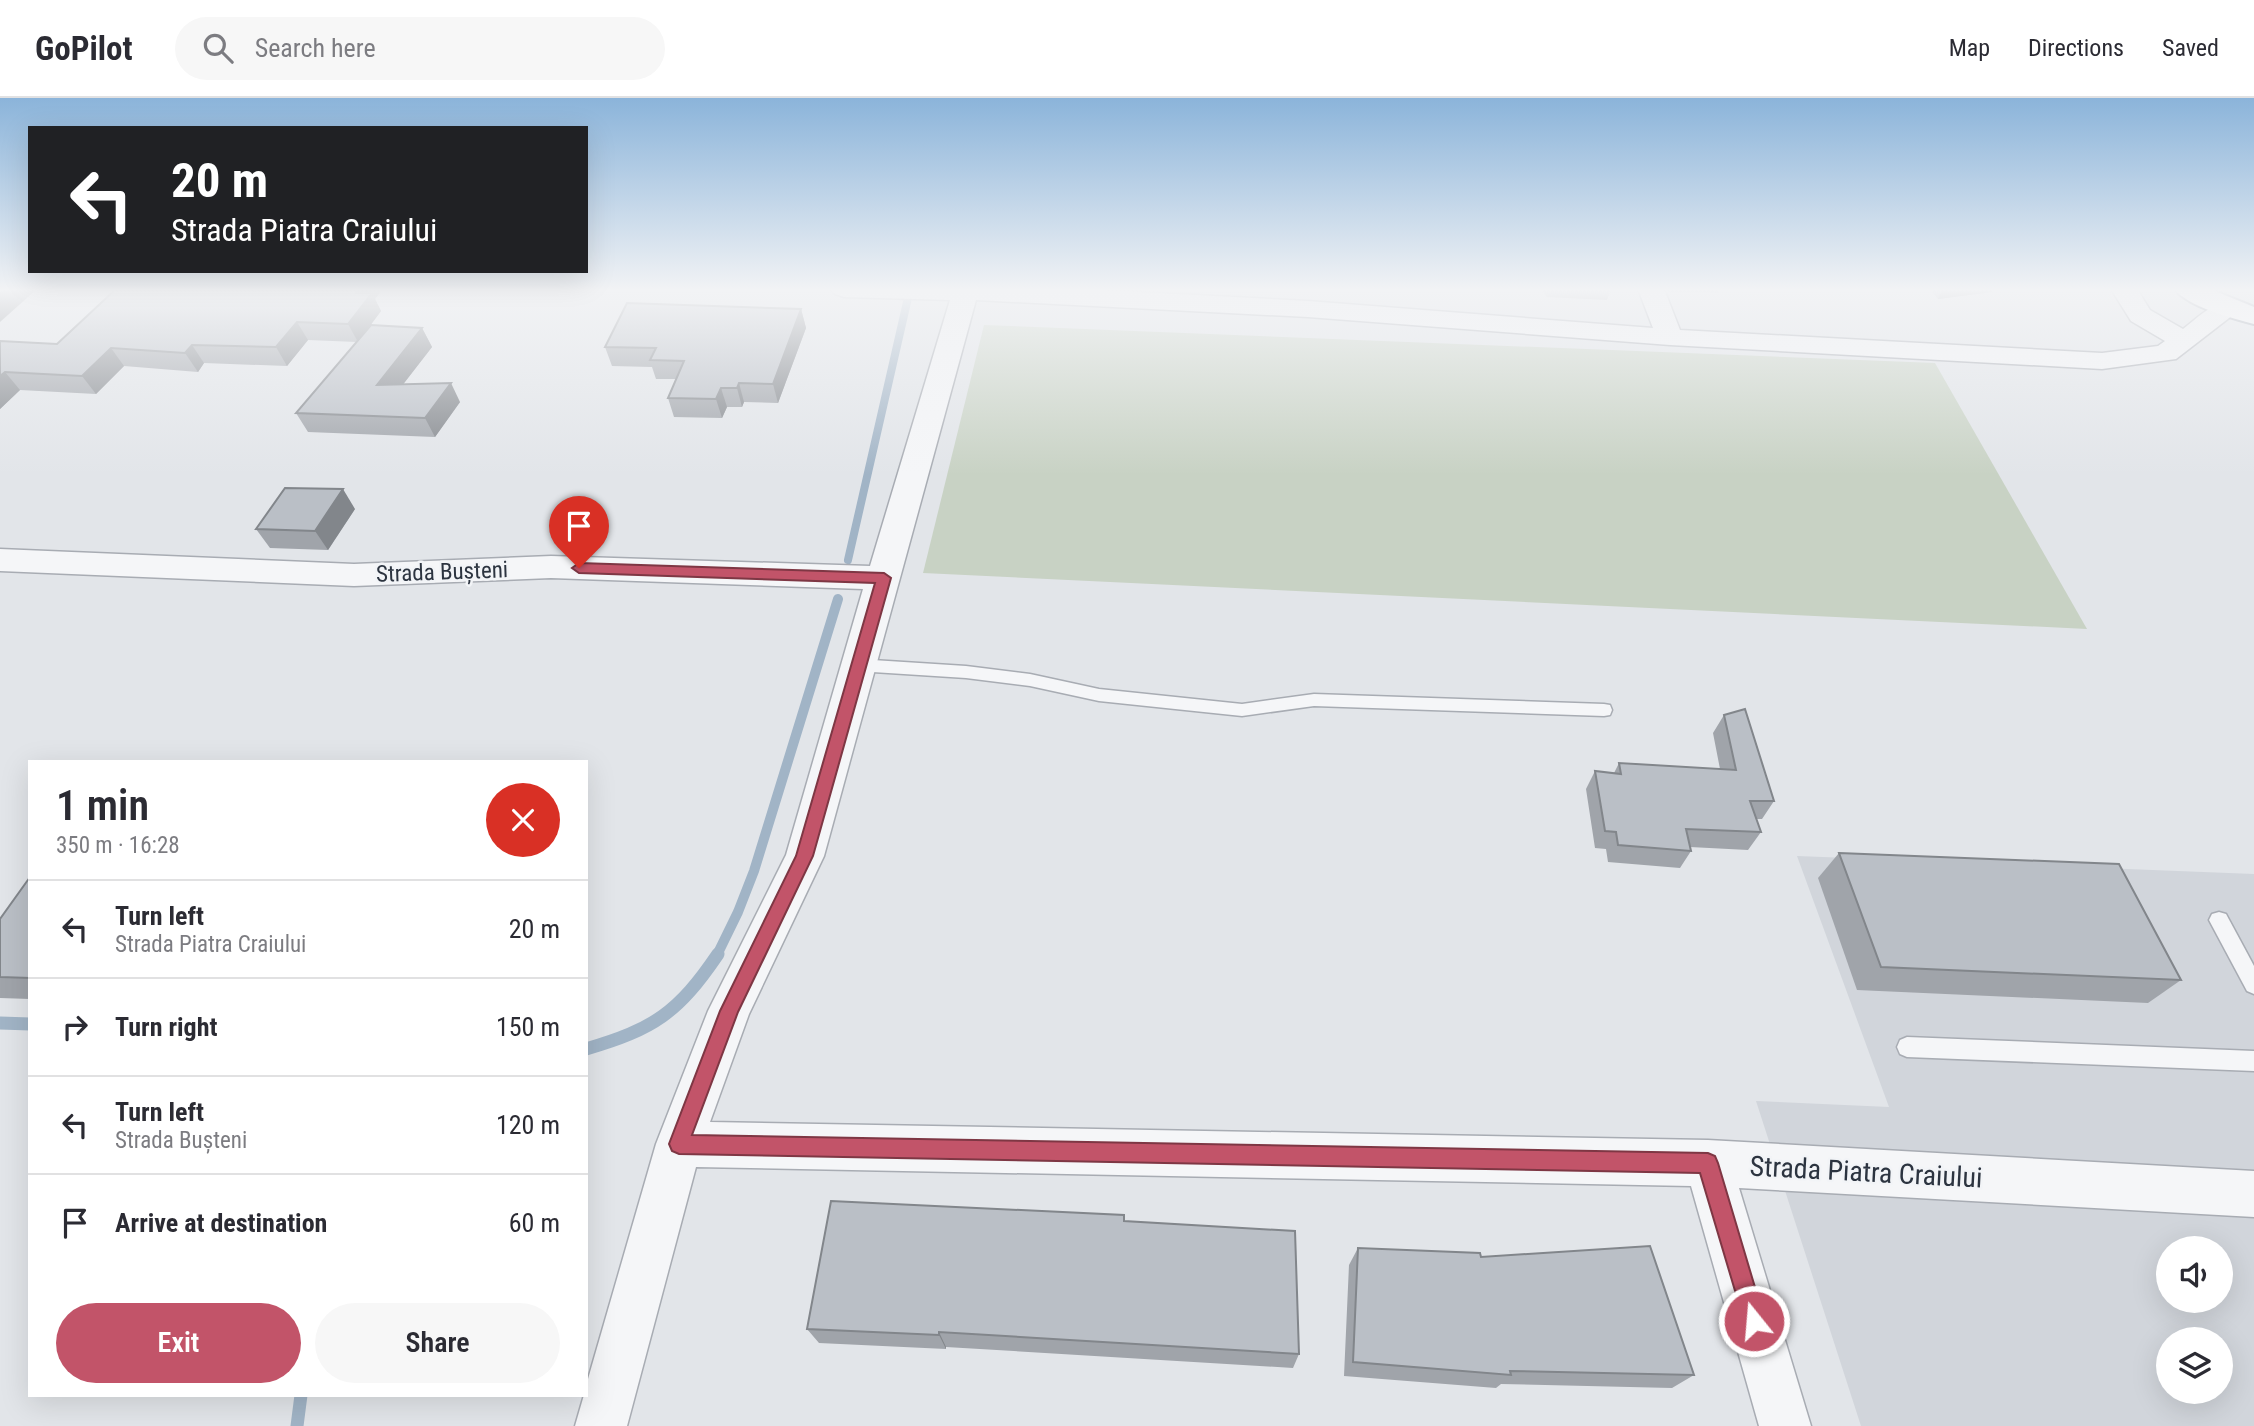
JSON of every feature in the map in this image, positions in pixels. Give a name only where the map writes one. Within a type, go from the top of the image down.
[{"type":"street","points":[[601,1426],[679,1144],[729,1011],[805,856],[857,665],[884,578],[931,351]]},
{"type":"street","points":[[1922,351],[2102,361],[2169,351]]},
{"type":"street","name":"Strada Bușteni","points":[[0,560],[354,575],[551,567],[884,578]]},
{"type":"street","name":"Strada Piatra Craiului","points":[[679,1144],[1708,1163],[2254,1194]]},
{"type":"street","points":[[1708,1163],[1786,1426]]},
{"type":"lane","points":[[857,665],[1030,680],[1099,695],[1242,710],[1314,700],[1604,709]]},
{"type":"lane","points":[[2219,920],[2254,985]]},
{"type":"lane","points":[[1907,1047],[2254,1061]]},
{"type":"shaded area","points":[[1797,856],[2254,874],[2254,1426],[1861,1426],[1756,1101],[1889,1107]]},
{"type":"green space","points":[[978,351],[1634,351],[1935,363],[2087,629],[923,573]]},
{"type":"building","points":[[0,351],[108,351],[82,376],[5,372],[0,376]]},
{"type":"building","points":[[155,351],[187,351],[185,353]]},
{"type":"building","points":[[349,351],[404,351],[377,385],[451,383],[425,418],[296,413]]},
{"type":"building","points":[[655,351],[785,351],[773,384],[739,383],[737,388],[721,388],[716,399],[668,398],[684,361],[650,360]]},
{"type":"building","points":[[285,488],[343,489],[315,531],[256,529]]},
{"type":"building","points":[[1745,709],[1774,801],[1750,801],[1761,832],[1686,829],[1691,851],[1618,845],[1616,832],[1605,831],[1595,771],[1621,774],[1619,763],[1736,770],[1724,715]]},
{"type":"building","points":[[1839,853],[2119,864],[2181,980],[1881,967]]},
{"type":"building","points":[[28,880],[28,978],[0,977],[0,919]]},
{"type":"building","points":[[831,1201],[1124,1215],[1124,1221],[1295,1231],[1299,1354],[939,1332],[939,1335],[807,1329]]},
{"type":"building","points":[[1650,1246],[1694,1375],[1510,1371],[1511,1375],[1353,1362],[1358,1248],[1480,1253],[1481,1257]]},
{"type":"waterway","points":[[848,560],[896,351]]},
{"type":"waterway","points":[[717,955],[754,871],[838,599]]},
{"type":"waterway","points":[[588,1048],[630,1034],[662,1016],[690,991],[718,954]]},
{"type":"waterway","points":[[0,1023],[28,1024]]},
{"type":"waterway","points":[[297,1426],[301,1397]]},
{"type":"route","points":[[579,568],[884,578],[857,665],[805,856],[729,1011],[679,1144],[1708,1163],[1754,1321]]}]
